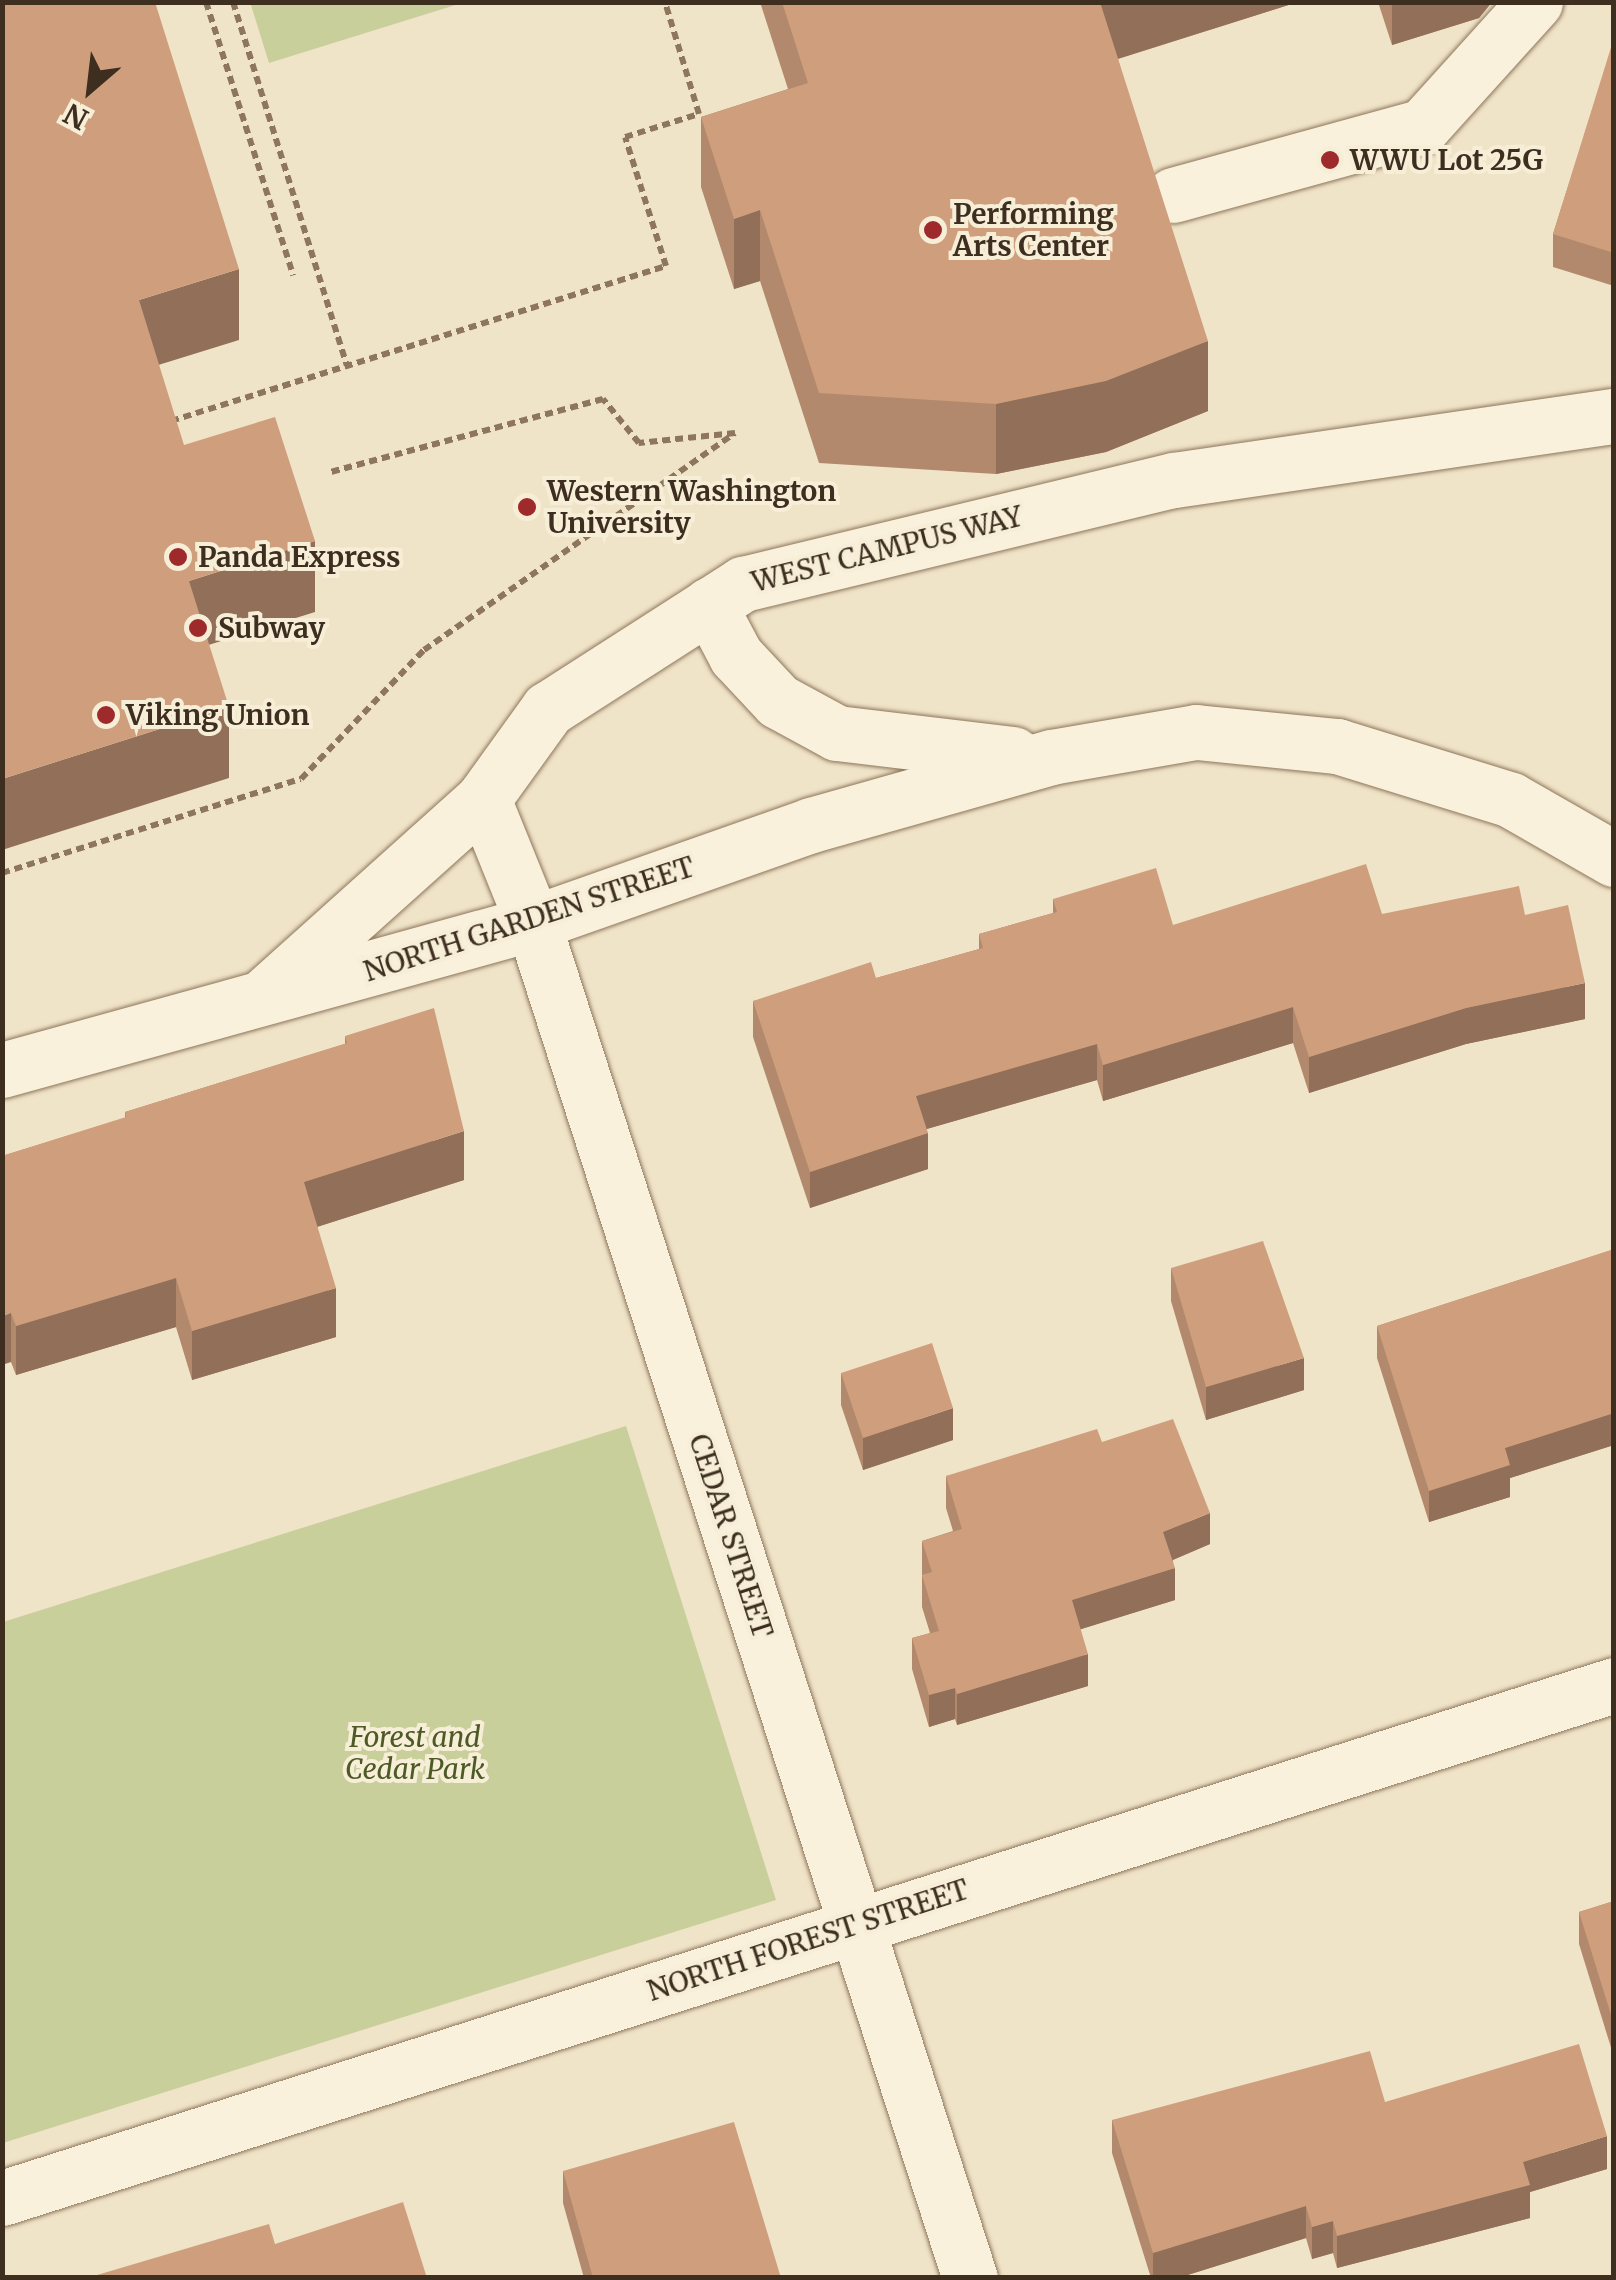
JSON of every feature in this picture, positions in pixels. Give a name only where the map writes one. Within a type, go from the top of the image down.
[{"type":"street","points":[[1173,195],[1422,126],[1536,2]]},
{"type":"street","name":"WEST CAMPUS WAY","points":[[253,1005],[483,798],[548,709],[743,584],[1174,480],[1614,416]]},
{"type":"street","name":"NORTH GARDEN STREET","points":[[709,605],[736,656],[778,702],[837,733],[1051,757]]},
{"type":"street","name":"NORTH GARDEN STREET","points":[[2,1070],[253,1005],[533,923],[811,824],[1051,757],[1196,732],[1337,746],[1511,800],[1614,859]]},
{"type":"street","name":"CEDAR STREET","points":[[483,798],[533,923],[970,2278]]},
{"type":"street","name":"NORTH FOREST STREET","points":[[2,2198],[1614,1684]]},
{"type":"path","points":[[206,2],[293,274]]},
{"type":"path","points":[[233,2],[348,366]]},
{"type":"path","points":[[157,426],[666,266],[625,136],[700,114],[664,2]]},
{"type":"path","points":[[2,873],[301,778],[424,650],[734,433],[639,443],[604,399],[330,472]]},
{"type":"green space","points":[[250,2],[462,2],[462,3],[269,63]]},
{"type":"green space","name":"Forest and Cedar Park","points":[[626,1426],[776,1900],[3,2143],[3,1622]]},
{"type":"building","points":[[2,2],[155,2],[239,269],[139,300],[184,445],[275,417],[315,541],[189,581],[229,707],[2,779]]},
{"type":"building","name":"Performing Arts Center","points":[[782,2],[1100,2],[1208,341],[1106,381],[996,404],[819,393],[760,210],[734,219],[701,117],[808,83]]},
{"type":"building","points":[[1614,41],[1614,253],[1553,234]]},
{"type":"building","points":[[1366,864],[1382,914],[1519,886],[1525,915],[1568,905],[1585,983],[1466,1008],[1309,1057],[1293,1007],[1103,1065],[1097,1044],[916,1096],[928,1133],[810,1172],[753,1001],[871,962],[876,978],[983,948],[979,934],[1057,912],[1053,899],[1156,868],[1173,925]]},
{"type":"building","points":[[434,1008],[464,1131],[304,1182],[336,1288],[192,1331],[176,1278],[16,1326],[11,1313],[2,1316],[2,1156],[126,1117],[125,1112],[347,1043],[345,1036]]},
{"type":"building","points":[[1263,1241],[1304,1358],[1206,1387],[1171,1268]]},
{"type":"building","points":[[1614,1249],[1614,1413],[1505,1448],[1510,1465],[1429,1491],[1377,1326]]},
{"type":"building","points":[[932,1343],[953,1408],[863,1438],[841,1373]]},
{"type":"building","points":[[1173,1419],[1210,1513],[1163,1532],[1175,1568],[1072,1600],[1088,1654],[957,1694],[955,1688],[929,1695],[912,1638],[939,1631],[922,1575],[932,1572],[922,1541],[962,1529],[946,1476],[1097,1429],[1102,1442]]},
{"type":"building","points":[[1614,1901],[1614,2021],[1613,2021],[1579,1912]]},
{"type":"building","points":[[1579,2044],[1607,2136],[1523,2162],[1530,2185],[1337,2236],[1333,2221],[1312,2227],[1306,2206],[1153,2253],[1112,2120],[1370,2051],[1385,2102]]},
{"type":"building","points":[[734,2122],[781,2278],[593,2278],[563,2171]]},
{"type":"building","points":[[403,2202],[427,2278],[87,2278],[269,2224],[275,2244]]},
{"type":"place","name":"WWU Lot 25G","points":[[1330,160]]},
{"type":"place","name":"Performing Arts Center","points":[[933,230]]},
{"type":"place","name":"Western Washington University","points":[[527,507]]},
{"type":"place","name":"Panda Express","points":[[178,557]]},
{"type":"place","name":"Subway","points":[[198,628]]},
{"type":"place","name":"Viking Union","points":[[106,715]]}]
